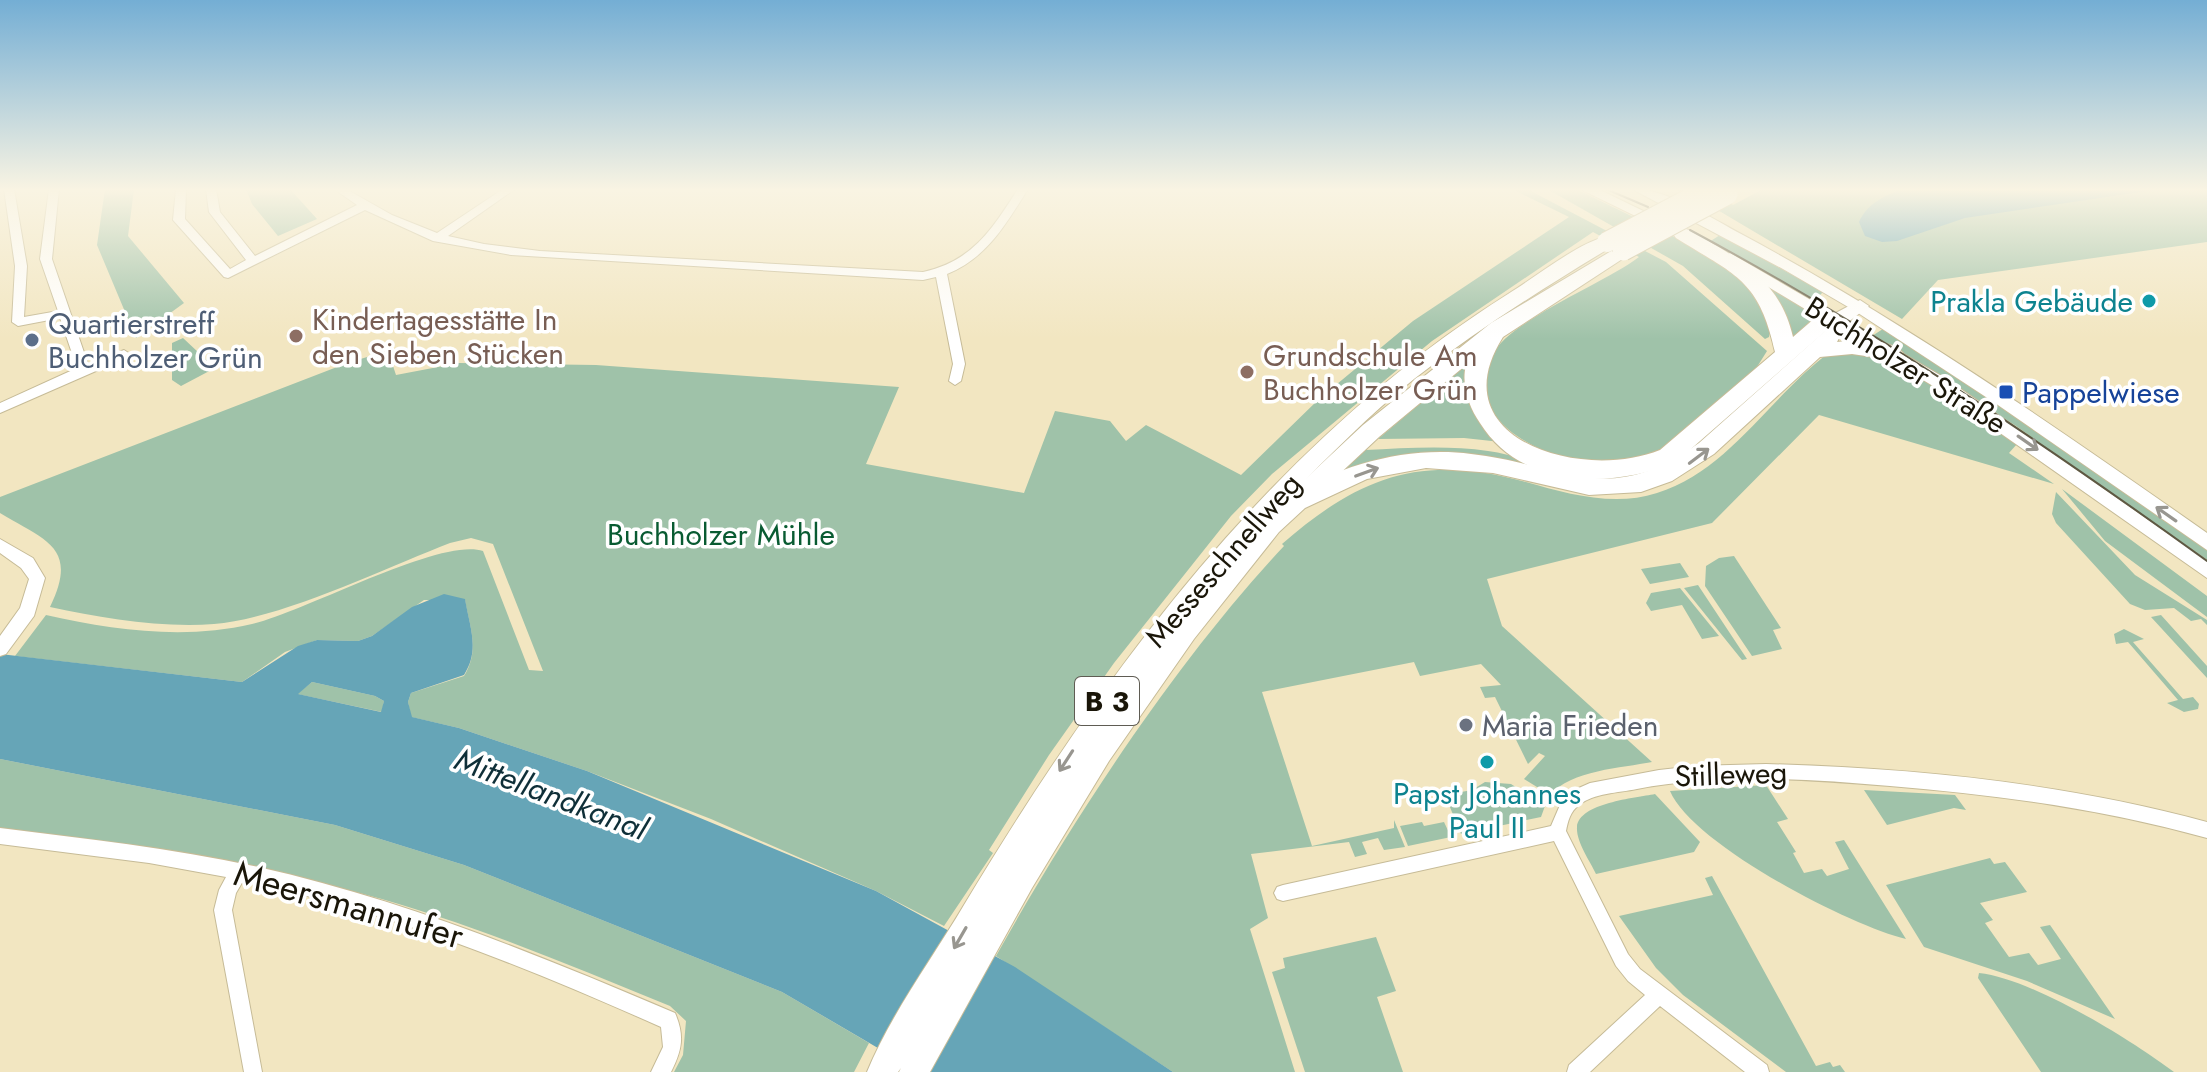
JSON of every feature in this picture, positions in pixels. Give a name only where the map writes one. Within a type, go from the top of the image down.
[{"type":"highway","name":"Messeschnellweg","points":[[882,1072],[1010,876],[1242,547],[1345,427],[1412,372],[1497,310],[1626,239]]},
{"type":"highway","points":[[1287,497],[1384,416],[1498,328],[1615,246],[1630,239]]},
{"type":"highway","points":[[1691,239],[1748,277],[1766,295],[1775,312],[1786,353]]},
{"type":"highway","points":[[1498,328],[1477,364],[1475,377],[1481,407],[1492,426],[1505,439],[1537,459],[1585,473],[1635,470],[1660,461],[1685,443],[1822,323],[1839,320],[1860,306]]},
{"type":"highway","points":[[1287,497],[1382,466],[1434,459],[1485,462],[1591,487],[1623,487],[1652,482],[1706,451],[1835,333],[1839,320]]},
{"type":"highway","points":[[1815,351],[1852,347],[1893,353]]},
{"type":"highway","name":"Messeschnellweg","points":[[914,1072],[1010,876]]},
{"type":"main road","name":"Buchholzer Straße","points":[[1692,239],[1893,353],[2031,444],[2207,571]]},
{"type":"main road","name":"Buchholzer Straße","points":[[1740,239],[1860,306],[2008,403],[2207,543]]},
{"type":"street","points":[[17,239],[21,266],[18,322],[62,314]]},
{"type":"street","points":[[48,239],[46,259],[62,314],[84,370]]},
{"type":"street","points":[[196,239],[228,274],[296,239]]},
{"type":"street","points":[[236,239],[252,260]]},
{"type":"street","points":[[441,239],[479,248],[540,255],[905,276],[941,274],[980,253],[989,239]]},
{"type":"street","points":[[941,274],[959,364],[955,381]]},
{"type":"street","points":[[0,408],[124,354]]},
{"type":"street","points":[[0,545],[27,563],[37,578],[34,598],[19,625],[0,649]]},
{"type":"street","name":"Stilleweg","points":[[1558,832],[1562,812],[1573,799],[1590,791],[1657,777],[1715,771],[1821,772],[2027,792],[2155,814],[2207,830]]},
{"type":"street","points":[[1283,893],[1558,832],[1622,960],[1657,996],[1760,1072]]},
{"type":"street","name":"Meersmannufer","points":[[0,836],[151,856],[239,872],[391,910],[466,935],[541,963],[668,1020],[675,1033],[673,1050],[660,1072]]},
{"type":"street","points":[[239,872],[228,890],[223,910],[253,1072]]},
{"type":"street","points":[[1576,1072],[1657,996]]},
{"type":"green space","points":[[98,239],[131,239],[184,303],[136,338],[97,245]]},
{"type":"green space","name":"Buchholzer Mühle","points":[[1536,239],[1583,239],[1432,341],[1272,474],[1231,516],[1114,663],[1049,755],[989,850],[993,853],[944,926],[876,891],[711,819],[587,771],[459,728],[411,717],[408,702],[411,693],[464,676],[469,666],[473,648],[465,600],[424,600],[372,636],[358,641],[317,640],[285,652],[242,682],[15,656],[46,615],[123,629],[175,632],[226,629],[275,617],[405,565],[463,550],[483,551],[529,670],[543,671],[493,544],[471,538],[450,543],[301,603],[241,620],[194,625],[152,623],[50,607],[61,571],[59,558],[44,539],[0,513],[0,497],[350,362],[388,351],[396,375],[459,363],[596,365],[899,387],[866,464],[1024,493],[1055,411],[1110,421],[1126,441],[1146,425],[1241,475],[1319,399],[1413,321]]},
{"type":"green space","points":[[1606,239],[1622,239],[1666,262],[1767,351],[1757,367],[1657,452],[1642,457],[1592,464],[1573,461],[1513,433],[1490,407],[1485,391],[1485,374],[1492,355],[1502,342],[1537,315],[1639,257]]},
{"type":"green space","points":[[1635,239],[1679,239],[1752,286],[1771,326],[1769,337],[1765,339],[1683,266]]},
{"type":"green space","points":[[1727,239],[1823,292],[1820,295],[1823,297],[1816,302],[1709,242]]},
{"type":"green space","points":[[1767,239],[2207,239],[2207,242],[1938,280],[1902,319]]},
{"type":"green space","points":[[1767,285],[1818,315],[1792,339]]},
{"type":"green space","points":[[1886,327],[2207,548],[2207,565],[2016,426],[1872,336]]},
{"type":"green space","points":[[183,338],[215,368],[181,386],[172,380],[172,343]]},
{"type":"green space","points":[[1830,352],[1874,353],[1901,364],[2017,444],[2009,453],[2054,484],[1819,415],[1712,523],[1487,579],[1502,626],[1652,762],[1584,775],[1550,795],[1524,779],[1545,756],[1539,753],[1528,764],[1495,697],[1485,698],[1480,687],[1501,685],[1481,664],[1420,676],[1414,662],[1262,692],[1312,846],[1394,828],[1394,820],[1405,847],[1384,850],[1378,838],[1362,842],[1367,854],[1355,857],[1349,842],[1251,854],[1268,918],[1250,929],[1295,1072],[1173,1072],[996,956],[1092,797],[1166,690],[1244,591],[1284,546],[1282,544],[1311,521],[1366,487],[1424,471],[1455,470],[1489,474],[1608,499],[1657,493],[1706,468]]},
{"type":"green space","points":[[1787,361],[1792,364],[1691,454],[1653,474],[1634,479],[1596,480],[1503,459],[1448,453],[1407,456],[1369,464],[1347,474],[1343,471],[1365,450],[1442,448],[1509,455],[1591,477],[1633,476],[1655,470],[1690,450]]},
{"type":"green space","points":[[1467,364],[1469,398],[1479,416],[1501,442],[1464,438],[1378,439]]},
{"type":"green space","points":[[2062,489],[2207,596],[2207,617],[2105,541]]},
{"type":"green space","points":[[2056,492],[2135,575],[2207,620],[2207,625],[2201,619],[2191,621],[2174,608],[2145,610],[2130,604],[2056,523],[2052,514]]},
{"type":"green space","points":[[1734,556],[1781,628],[1773,630],[1782,649],[1752,656],[1705,586],[1706,566],[1719,558]]},
{"type":"green space","points":[[1680,563],[1689,577],[1650,584],[1641,569]]},
{"type":"green space","points":[[1698,585],[1747,659],[1742,660],[1684,588]]},
{"type":"green space","points":[[1680,588],[1719,636],[1702,639],[1682,605],[1651,611],[1646,603],[1651,593]]},
{"type":"green space","points":[[2161,615],[2207,666],[2207,678],[2151,617]]},
{"type":"green space","points":[[2124,629],[2144,639],[2133,642],[2183,699],[2193,697],[2199,704],[2198,709],[2184,712],[2167,703],[2178,700],[2128,642],[2116,644],[2114,634]]},
{"type":"green space","points":[[312,682],[375,696],[384,701],[382,712],[297,694]]},
{"type":"green space","points":[[0,759],[335,825],[464,865],[782,992],[869,1043],[854,1072],[674,1072],[683,1055],[686,1021],[670,1006],[480,931],[363,894],[273,873],[137,848],[0,829]]},
{"type":"green space","points":[[1485,782],[1511,784],[1545,806],[1541,817],[1461,834],[1445,795],[1472,790]]},
{"type":"green space","points":[[1766,785],[1788,819],[1777,822],[1796,852],[1793,853],[1804,873],[1822,869],[1827,876],[1849,869],[1835,842],[1844,840],[1906,939],[1849,918],[1775,880],[1708,835],[1684,812],[1670,791]]},
{"type":"green space","points":[[1864,790],[1955,795],[1966,810],[1954,808],[1887,825]]},
{"type":"green space","points":[[1655,794],[1700,842],[1694,852],[1596,874],[1579,839],[1577,827],[1580,819],[1587,812],[1609,803]]},
{"type":"green space","points":[[1422,822],[1424,826],[1444,822],[1451,837],[1408,846],[1400,826]]},
{"type":"green space","points":[[1990,858],[1994,864],[2005,862],[2027,892],[1980,903],[1993,920],[1985,923],[2009,957],[2029,953],[2038,965],[2061,959],[2040,927],[2050,925],[2115,1019],[2027,981],[1924,947],[1886,885]]},
{"type":"green space","points":[[1712,876],[1816,1066],[1830,1062],[1833,1067],[1840,1065],[1845,1072],[1786,1072],[1683,995],[1656,968],[1619,916],[1713,895],[1705,878]]},
{"type":"green space","points":[[1376,937],[1396,991],[1377,997],[1403,1072],[1305,1072],[1272,972],[1285,968],[1283,958]]},
{"type":"green space","points":[[1979,973],[2026,986],[2053,998],[2133,1043],[2174,1072],[2041,1072],[1978,978]]},
{"type":"water","points":[[1874,239],[1903,239],[1897,241]]},
{"type":"water","name":"Mittellandkanal","points":[[444,594],[465,599],[473,648],[464,675],[411,693],[408,702],[412,717],[459,728],[587,771],[876,891],[1015,967],[1173,1072],[919,1072],[782,992],[464,865],[335,825],[0,759],[0,654],[242,682],[298,646],[317,640],[358,641],[372,636],[412,607]],"holes":[[[312,682],[375,696],[384,701],[381,712],[298,694]]]},
{"type":"tram line","points":[[1706,239],[1824,306],[1954,387],[2082,472],[2207,561]]},
{"type":"place","name":"Prakla Gebäude","points":[[2149,301]]},
{"type":"place","name":"Kindertagesstätte In den Sieben Stücken","points":[[296,336]]},
{"type":"place","name":"Quartierstreff Buchholzer Grün","points":[[32,340]]},
{"type":"place","name":"Grundschule Am Buchholzer Grün","points":[[1247,372]]},
{"type":"place","name":"Pappelwiese","points":[[2006,392]]},
{"type":"place","name":"Maria Frieden","points":[[1466,725]]},
{"type":"place","name":"Papst Johannes Paul II","points":[[1487,762]]}]
